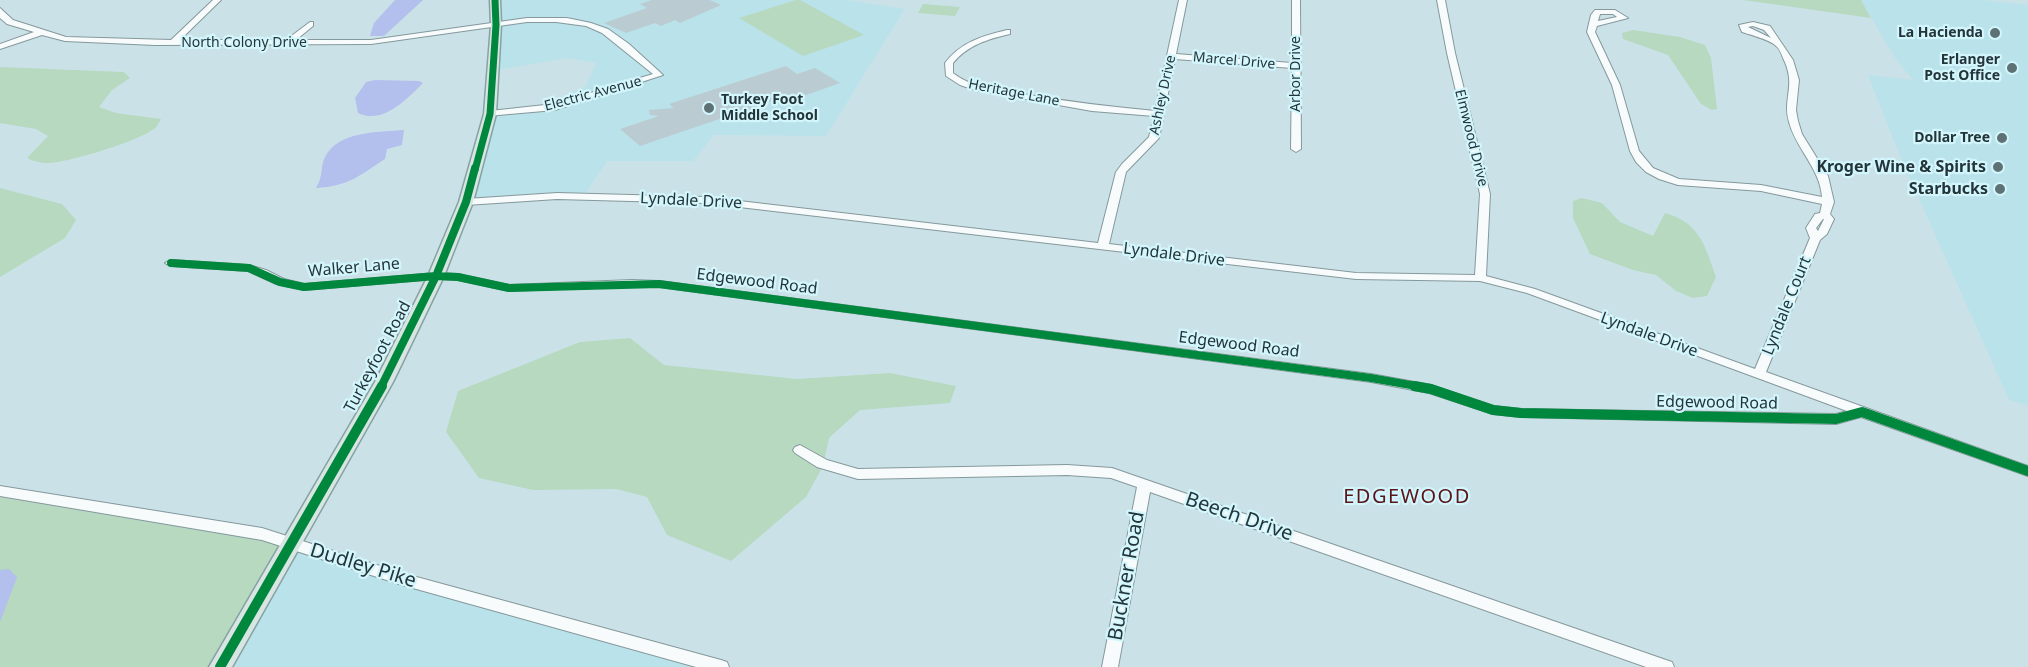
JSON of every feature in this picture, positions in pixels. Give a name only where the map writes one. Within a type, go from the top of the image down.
[{"type":"main road","name":"Turkeyfoot Road","points":[[220,667],[384,382],[436,276],[466,202],[490,114],[496,25],[495,0]]},
{"type":"street","points":[[173,43],[217,0]]},
{"type":"street","name":"Ashley Drive","points":[[1103,246],[1121,172],[1129,161],[1152,142],[1160,114],[1183,0]]},
{"type":"street","name":"Arbor Drive","points":[[1296,0],[1296,149]]},
{"type":"street","name":"Elmwood Drive","points":[[1441,0],[1451,53],[1485,194],[1480,278]]},
{"type":"street","name":"North Colony Drive","points":[[3,1],[0,9],[5,19],[42,32],[84,41],[371,42],[544,19],[605,31],[659,75]]},
{"type":"street","points":[[289,42],[310,24]]},
{"type":"street","points":[[1594,24],[1592,37],[1612,73],[1622,114],[1638,157],[1645,166],[1659,175],[1682,182],[1764,189],[1828,202]]},
{"type":"street","points":[[0,48],[42,32]]},
{"type":"street","name":"Heritage Lane","points":[[1007,32],[975,41],[963,47],[949,63],[949,74],[956,80],[989,91],[1092,108],[1160,114]]},
{"type":"street","name":"Lyndale Court","points":[[1759,375],[1815,238],[1823,232],[1829,219],[1825,214],[1828,189],[1822,173],[1798,135],[1793,122],[1790,101],[1795,76],[1788,58],[1777,43]]},
{"type":"street","name":"Marcel Drive","points":[[1172,56],[1296,66]]},
{"type":"street","name":"Electric Avenue","points":[[490,114],[555,107],[659,75]]},
{"type":"street","name":"Lyndale Drive","points":[[466,202],[557,196],[705,200],[1377,278],[1444,276],[1480,278],[1531,291],[1862,412]]},
{"type":"street","name":"Walker Lane","points":[[171,264],[249,268],[280,282],[304,287],[436,276]]},
{"type":"street","name":"Edgewood Road","points":[[436,276],[458,277],[509,288],[632,283],[774,298],[1393,381],[1431,389],[1493,410],[1521,413],[1836,419],[1862,412]]},
{"type":"street","points":[[1862,412],[2028,471]]},
{"type":"street","name":"Beech Drive","points":[[800,450],[822,464],[858,474],[1103,471],[1223,510],[1666,667]]},
{"type":"street","name":"Buckner Road","points":[[1110,667],[1137,514],[1145,485]]},
{"type":"street","name":"Dudley Pike","points":[[0,491],[262,534],[402,579],[721,667]]},
{"type":"shaded area","points":[[495,0],[847,0],[905,9],[826,136],[714,135],[693,161],[607,161],[584,196],[466,202],[490,114],[535,109],[586,86],[596,63],[566,58],[494,71]]},
{"type":"shaded area","points":[[1861,0],[1984,0],[2028,5],[2028,405],[2009,400],[1900,156],[1868,75],[1913,80],[1895,58]]},
{"type":"shaded area","points":[[289,544],[721,667],[220,667]]},
{"type":"green space","points":[[800,0],[864,35],[803,56],[739,18]]},
{"type":"green space","points":[[1743,0],[1861,0],[1871,18]]},
{"type":"green space","points":[[923,4],[960,7],[955,16],[918,13]]},
{"type":"green space","points":[[1633,30],[1680,37],[1705,45],[1711,58],[1717,109],[1712,110],[1701,104],[1668,55],[1623,39],[1622,33]]},
{"type":"green space","points":[[0,67],[124,72],[130,78],[112,90],[99,107],[116,113],[161,119],[149,132],[106,150],[60,162],[38,162],[27,158],[48,136],[36,129],[0,123]]},
{"type":"green space","points":[[0,188],[62,204],[76,220],[65,238],[0,277]]},
{"type":"green space","points":[[1582,198],[1602,203],[1620,222],[1653,236],[1665,213],[1677,217],[1694,229],[1700,237],[1716,277],[1707,296],[1693,298],[1676,291],[1656,275],[1633,270],[1590,254],[1573,218],[1573,201]]},
{"type":"green space","points":[[630,338],[664,365],[797,379],[890,373],[956,386],[950,403],[860,410],[829,438],[823,466],[806,497],[731,561],[667,535],[647,497],[616,489],[533,490],[479,478],[446,432],[458,391],[580,342]]},
{"type":"green space","points":[[0,491],[289,544],[220,667],[0,667]]},
{"type":"water","points":[[395,0],[423,0],[384,36],[370,36],[374,23]]},
{"type":"water","points":[[375,80],[423,83],[394,109],[376,116],[358,113],[355,98],[366,82]]},
{"type":"water","points":[[404,130],[402,145],[387,149],[385,159],[353,179],[337,185],[316,188],[325,157],[339,142],[360,134]]},
{"type":"water","points":[[9,569],[17,577],[0,622],[0,570]]},
{"type":"building","points":[[652,0],[710,0],[721,5],[680,23],[675,20],[661,26],[655,23],[626,33],[604,23],[647,8],[640,4]]},
{"type":"building","name":"Turkey Foot Middle School","points":[[786,66],[797,74],[815,68],[840,83],[798,98],[793,94],[640,146],[620,129],[659,116],[650,115],[649,110],[674,108],[669,104]]},
{"type":"cycle path","points":[[220,667],[384,382],[436,276],[466,202],[490,114],[496,25],[495,0]]},
{"type":"cycle path","points":[[171,263],[249,268],[280,282],[304,287],[436,276],[458,277],[509,288],[659,284],[1371,378],[1431,389],[1493,410],[1521,413],[1836,419],[1862,412],[2028,471]]},
{"type":"place","name":"La Hacienda","points":[[1995,33]]},
{"type":"place","name":"Erlanger Post Office","points":[[2012,68]]},
{"type":"place","name":"Turkey Foot Middle School","points":[[709,108]]},
{"type":"place","name":"Dollar Tree","points":[[2002,138]]},
{"type":"place","name":"Kroger Wine & Spirits","points":[[1998,167]]},
{"type":"place","name":"Starbucks","points":[[2000,189]]},
{"type":"district","name":"EDGEWOOD","points":[[1407,497]]}]
